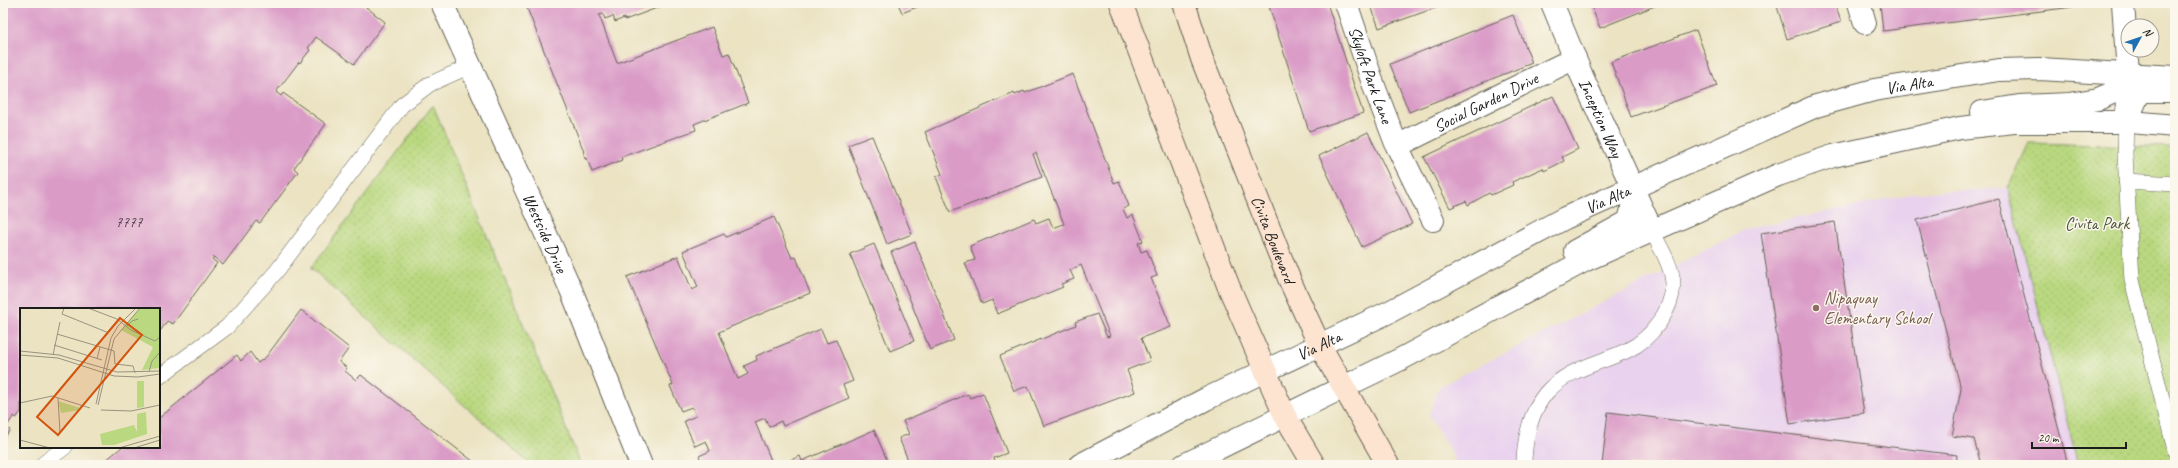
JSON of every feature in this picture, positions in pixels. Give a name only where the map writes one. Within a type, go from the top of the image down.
[{"type":"main road","points":[[1121,3],[1228,285],[1264,371],[1285,416],[1314,465]]},
{"type":"main road","name":"Civita Boulevard","points":[[1184,3],[1202,59],[1290,281],[1319,344],[1342,387],[1388,465]]},
{"type":"street","name":"Westside Drive","points":[[442,3],[572,292],[641,465]]},
{"type":"street","name":"Skyloft Park Lane","points":[[1346,3],[1375,89],[1397,146],[1434,220]]},
{"type":"street","name":"Inception Way","points":[[1552,3],[1574,58],[1652,231]]},
{"type":"street","points":[[2123,3],[2128,73],[2126,122]]},
{"type":"street","name":"Social Garden Drive","points":[[1397,146],[1574,58]]},
{"type":"street","name":"Via Alta","points":[[1080,465],[1264,371],[1391,311],[1565,218],[1816,106],[1874,90],[1999,70],[2040,69],[2128,73],[2175,77]]},
{"type":"street","points":[[1960,128],[1977,113],[2019,106],[2068,104],[2098,99],[2112,93],[2128,73]]},
{"type":"street","points":[[2126,122],[2140,91],[2175,90]]},
{"type":"street","points":[[1184,465],[1401,359],[1582,262],[1778,175],[1833,156],[1960,128],[2014,122],[2126,122],[2175,126]]},
{"type":"street","points":[[1532,289],[1539,270],[1629,222],[1632,209],[1632,188]]},
{"type":"lane","points":[[160,376],[227,327],[276,272],[402,105],[430,84],[470,66]]},
{"type":"lane","points":[[2126,122],[2126,181],[2132,280],[2175,450]]},
{"type":"lane","points":[[2126,181],[2175,184]]},
{"type":"lane","points":[[1524,465],[1526,440],[1532,417],[1545,394],[1562,379],[1584,366],[1629,350],[1649,335],[1662,319],[1670,301],[1673,284],[1666,259],[1652,231]]},
{"type":"lane","points":[[44,462],[64,448]]},
{"type":"shaded area","name":"Nipaquay Elementary School","points":[[2008,188],[2078,465],[1458,465],[1429,415],[1439,387],[1746,229],[1915,193]]},
{"type":"green space","points":[[433,105],[581,465],[531,465],[311,268]]},
{"type":"green space","name":"Civita Park","points":[[2029,143],[2175,147],[2175,465],[2078,465],[2008,188]]},
{"type":"building","points":[[3,3],[361,3],[385,22],[354,64],[316,37],[308,48],[310,50],[276,92],[281,96],[283,93],[326,124],[294,168],[298,172],[260,223],[256,221],[223,265],[214,257],[212,259],[217,263],[173,324],[167,321],[161,330],[160,329],[160,308],[20,308],[20,413],[16,418],[14,416],[6,427],[10,430],[3,440]]},
{"type":"building","points":[[525,3],[670,3],[625,20],[624,18],[615,22],[613,16],[605,19],[603,14],[599,15],[617,63],[712,27],[723,55],[729,53],[748,103],[694,124],[696,130],[621,157],[622,160],[592,172],[587,158],[585,159],[583,149]]},
{"type":"building","points":[[898,3],[927,3],[902,13]]},
{"type":"building","points":[[1268,3],[1327,3],[1363,113],[1309,131]]},
{"type":"building","points":[[1370,3],[1449,3],[1379,28]]},
{"type":"building","points":[[1590,3],[1662,3],[1600,28]]},
{"type":"building","points":[[1776,3],[1835,3],[1841,22],[1787,39]]},
{"type":"building","points":[[1880,3],[2089,3],[2089,5],[1883,31]]},
{"type":"building","points":[[1513,15],[1532,63],[1409,112],[1390,64]]},
{"type":"building","points":[[1696,30],[1717,86],[1631,117],[1611,62]]},
{"type":"building","points":[[1073,74],[1114,183],[1119,181],[1129,206],[1123,209],[1127,218],[1133,215],[1143,241],[1138,243],[1141,252],[1147,250],[1157,276],[1151,278],[1171,327],[1141,338],[1150,361],[1127,370],[1135,392],[1044,426],[1028,386],[1014,391],[1000,356],[1076,325],[1075,322],[1097,314],[1107,337],[1110,336],[1081,265],[1070,270],[1074,279],[1061,284],[1063,287],[997,314],[992,300],[982,304],[965,263],[975,260],[970,246],[1034,219],[1036,223],[1049,218],[1053,228],[1064,224],[1036,153],[1033,154],[1042,177],[950,212],[936,177],[942,174],[925,132],[1014,93],[1015,95],[1024,91],[1025,93]]},
{"type":"building","points":[[1553,96],[1578,149],[1562,157],[1564,161],[1544,171],[1543,168],[1512,182],[1513,185],[1491,195],[1489,193],[1468,205],[1466,201],[1450,208],[1424,157]]},
{"type":"building","points":[[1368,132],[1412,224],[1362,247],[1319,156]]},
{"type":"building","points":[[872,136],[912,234],[887,244],[848,145]]},
{"type":"building","points":[[1999,199],[2068,465],[1981,465],[1974,439],[1952,436],[1961,389],[1917,220]]},
{"type":"building","points":[[774,217],[792,258],[796,257],[810,293],[719,332],[738,379],[748,374],[744,366],[757,360],[756,356],[821,329],[827,343],[836,340],[853,381],[843,385],[849,398],[783,426],[781,421],[769,427],[765,418],[755,422],[773,465],[703,465],[699,456],[710,451],[706,441],[695,446],[684,421],[696,416],[692,407],[681,411],[670,386],[673,385],[627,277],[678,256],[692,290],[698,287],[683,251],[724,234],[726,237]]},
{"type":"building","points":[[1835,222],[1864,413],[1790,424],[1761,233]]},
{"type":"building","points":[[915,242],[954,340],[930,350],[891,252]]},
{"type":"building","points":[[874,244],[914,341],[890,351],[850,254]]},
{"type":"building","points":[[301,310],[349,348],[339,362],[347,368],[345,371],[356,380],[361,375],[478,465],[100,465],[121,448],[160,448],[160,417],[237,355],[241,361],[250,352],[258,363],[266,357]]},
{"type":"building","points":[[983,393],[1007,453],[994,458],[995,461],[990,465],[910,465],[899,438],[909,434],[903,421],[968,394],[970,398]]},
{"type":"building","points":[[1608,412],[1957,455],[1956,465],[1602,465]]},
{"type":"building","points":[[874,430],[889,465],[779,465],[800,456],[802,461]]},
{"type":"place","name":"Nipaquay Elementary School","points":[[1816,308]]}]
